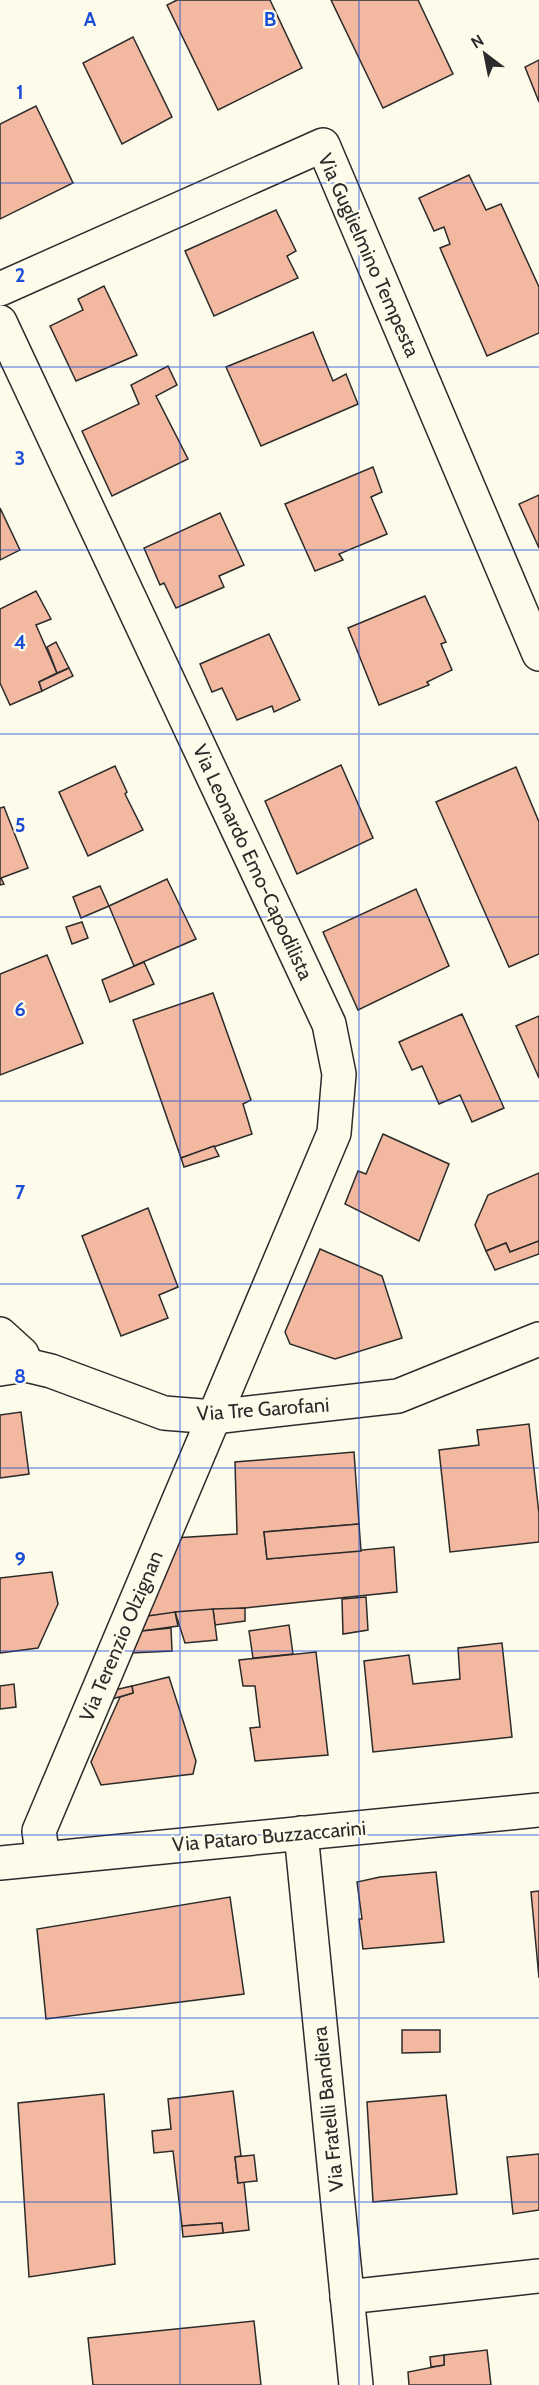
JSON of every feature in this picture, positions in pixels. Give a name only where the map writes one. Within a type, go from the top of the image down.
[{"type":"street","name":"Via Guglielmino Tempesta","points":[[0,289],[324,145],[539,654]]},
{"type":"street","name":"Via Leonardo Emo-Capodilista","points":[[0,322],[329,1024],[339,1074],[334,1133],[214,1417]]},
{"type":"street","name":"Via Tre Garofani","points":[[0,1334],[22,1353],[13,1367],[51,1371],[164,1413],[214,1417],[399,1396],[539,1339]]},
{"type":"street","name":"Via Terenzio Olzignan","points":[[43,1858],[39,1831],[214,1417]]},
{"type":"street","name":"Via Pataro Buzzaccarini","points":[[0,1863],[539,1810]]},
{"type":"street","name":"Via Fratelli Bandiera","points":[[301,1833],[356,2385]]},
{"type":"street","points":[[347,2297],[539,2276]]},
{"type":"building","points":[[177,0],[270,0],[302,68],[218,110],[167,5]]},
{"type":"building","points":[[331,0],[418,0],[453,74],[383,108]]},
{"type":"building","points":[[133,37],[172,117],[122,144],[83,63]]},
{"type":"building","points":[[539,60],[539,102],[525,67]]},
{"type":"building","points":[[36,106],[73,183],[0,219],[0,124]]},
{"type":"building","points":[[469,175],[486,210],[501,204],[539,287],[539,333],[487,356],[440,248],[450,244],[444,227],[434,231],[419,198]]},
{"type":"building","points":[[276,210],[296,251],[287,256],[298,278],[214,316],[185,251]]},
{"type":"building","points":[[104,286],[137,355],[76,381],[50,326],[83,310],[78,299]]},
{"type":"building","points":[[313,332],[333,381],[346,374],[358,404],[261,446],[226,367]]},
{"type":"building","points":[[168,366],[177,385],[156,396],[188,459],[112,496],[82,431],[139,404],[131,385]]},
{"type":"building","points":[[373,467],[382,492],[371,497],[387,534],[339,554],[343,560],[315,571],[285,504]]},
{"type":"building","points":[[539,495],[539,548],[519,504]]},
{"type":"building","points":[[0,508],[20,550],[0,560]]},
{"type":"building","points":[[220,513],[244,565],[219,576],[224,587],[176,608],[164,583],[160,585],[144,548]]},
{"type":"building","points":[[36,591],[51,619],[36,625],[57,673],[39,682],[42,691],[10,705],[0,683],[0,609]]},
{"type":"building","points":[[425,596],[446,642],[441,644],[452,670],[427,682],[429,685],[379,705],[348,628]]},
{"type":"building","points":[[269,634],[300,700],[274,712],[272,706],[237,720],[222,688],[212,692],[200,664]]},
{"type":"building","points":[[56,642],[69,668],[57,673],[47,647]]},
{"type":"building","points":[[69,668],[73,676],[42,691],[39,682]]},
{"type":"building","points":[[341,765],[373,838],[297,874],[265,801]]},
{"type":"building","points":[[115,766],[127,792],[125,794],[143,830],[88,856],[59,792]]},
{"type":"building","points":[[516,767],[539,822],[539,954],[509,967],[436,802]]},
{"type":"building","points":[[4,807],[28,868],[1,878],[4,884],[0,885],[0,808]]},
{"type":"building","points":[[167,879],[196,939],[134,966],[109,906]]},
{"type":"building","points":[[100,886],[109,906],[81,918],[73,897]]},
{"type":"building","points":[[416,889],[449,966],[358,1010],[323,932]]},
{"type":"building","points":[[82,922],[88,938],[72,944],[66,927]]},
{"type":"building","points":[[47,955],[83,1043],[0,1075],[0,974]]},
{"type":"building","points":[[144,962],[154,984],[110,1002],[102,980]]},
{"type":"building","points":[[213,993],[251,1100],[243,1104],[252,1134],[181,1158],[133,1020]]},
{"type":"building","points":[[462,1014],[504,1108],[472,1122],[460,1095],[439,1104],[422,1066],[412,1070],[399,1042]]},
{"type":"building","points":[[539,1016],[539,1078],[516,1026]]},
{"type":"building","points":[[383,1134],[449,1164],[419,1241],[345,1204],[358,1171],[366,1174]]},
{"type":"building","points":[[214,1146],[219,1156],[184,1167],[181,1158]]},
{"type":"building","points":[[539,1173],[539,1241],[510,1252],[506,1243],[486,1251],[475,1225],[488,1195]]},
{"type":"building","points":[[148,1208],[178,1287],[159,1295],[168,1318],[121,1336],[82,1236]]},
{"type":"building","points":[[539,1241],[539,1254],[495,1270],[486,1251],[506,1243],[510,1252]]},
{"type":"building","points":[[320,1249],[382,1276],[402,1338],[335,1359],[290,1344],[285,1332]]},
{"type":"building","points":[[21,1412],[29,1474],[0,1478],[0,1415]]},
{"type":"building","points":[[529,1424],[539,1514],[539,1542],[450,1552],[439,1450],[479,1445],[477,1430]]},
{"type":"building","points":[[354,1452],[359,1524],[264,1532],[267,1559],[394,1547],[397,1592],[245,1608],[148,1616],[142,1614],[174,1538],[237,1534],[235,1462]]},
{"type":"building","points":[[359,1524],[361,1551],[267,1559],[264,1532]]},
{"type":"building","points":[[52,1572],[58,1604],[38,1648],[0,1653],[0,1578]]},
{"type":"building","points":[[366,1597],[368,1630],[343,1634],[342,1599]]},
{"type":"building","points":[[245,1608],[245,1621],[215,1625],[213,1609]]},
{"type":"building","points":[[213,1609],[217,1640],[185,1643],[175,1612]]},
{"type":"building","points":[[175,1612],[178,1626],[142,1631],[148,1616]]},
{"type":"building","points":[[289,1625],[293,1654],[253,1658],[249,1631]]},
{"type":"building","points":[[171,1628],[172,1651],[132,1653],[142,1631]]},
{"type":"building","points":[[502,1643],[512,1737],[373,1752],[364,1661],[409,1655],[413,1684],[460,1679],[458,1648]]},
{"type":"building","points":[[316,1652],[328,1755],[255,1761],[250,1728],[260,1727],[255,1686],[243,1686],[239,1660]]},
{"type":"building","points":[[169,1677],[196,1761],[193,1774],[101,1785],[91,1762],[120,1697],[133,1693],[132,1686]]},
{"type":"building","points":[[14,1684],[16,1707],[0,1709],[0,1686]]},
{"type":"building","points":[[132,1686],[133,1693],[112,1699],[110,1691]]},
{"type":"building","points":[[436,1872],[444,1942],[363,1949],[357,1882],[380,1877]]},
{"type":"building","points":[[539,1891],[539,1978],[531,1892]]},
{"type":"building","points":[[230,1897],[244,1994],[46,2019],[37,1929]]},
{"type":"building","points":[[402,2030],[440,2030],[440,2052],[402,2053]]},
{"type":"building","points":[[233,2091],[241,2156],[235,2157],[238,2183],[244,2182],[249,2230],[223,2233],[222,2223],[182,2226],[173,2151],[154,2153],[152,2131],[171,2129],[168,2099]]},
{"type":"building","points":[[104,2094],[115,2264],[29,2277],[18,2103]]},
{"type":"building","points":[[446,2095],[457,2194],[373,2202],[367,2102]]},
{"type":"building","points":[[539,2154],[539,2210],[513,2214],[507,2157]]},
{"type":"building","points":[[254,2155],[257,2181],[238,2183],[235,2157]]},
{"type":"building","points":[[222,2223],[223,2233],[183,2237],[182,2226]]},
{"type":"building","points":[[254,2321],[261,2385],[93,2385],[88,2338]]},
{"type":"building","points":[[487,2350],[491,2385],[409,2385],[408,2372],[444,2365],[444,2355]]},
{"type":"building","points":[[444,2355],[444,2365],[431,2367],[430,2357]]}]
